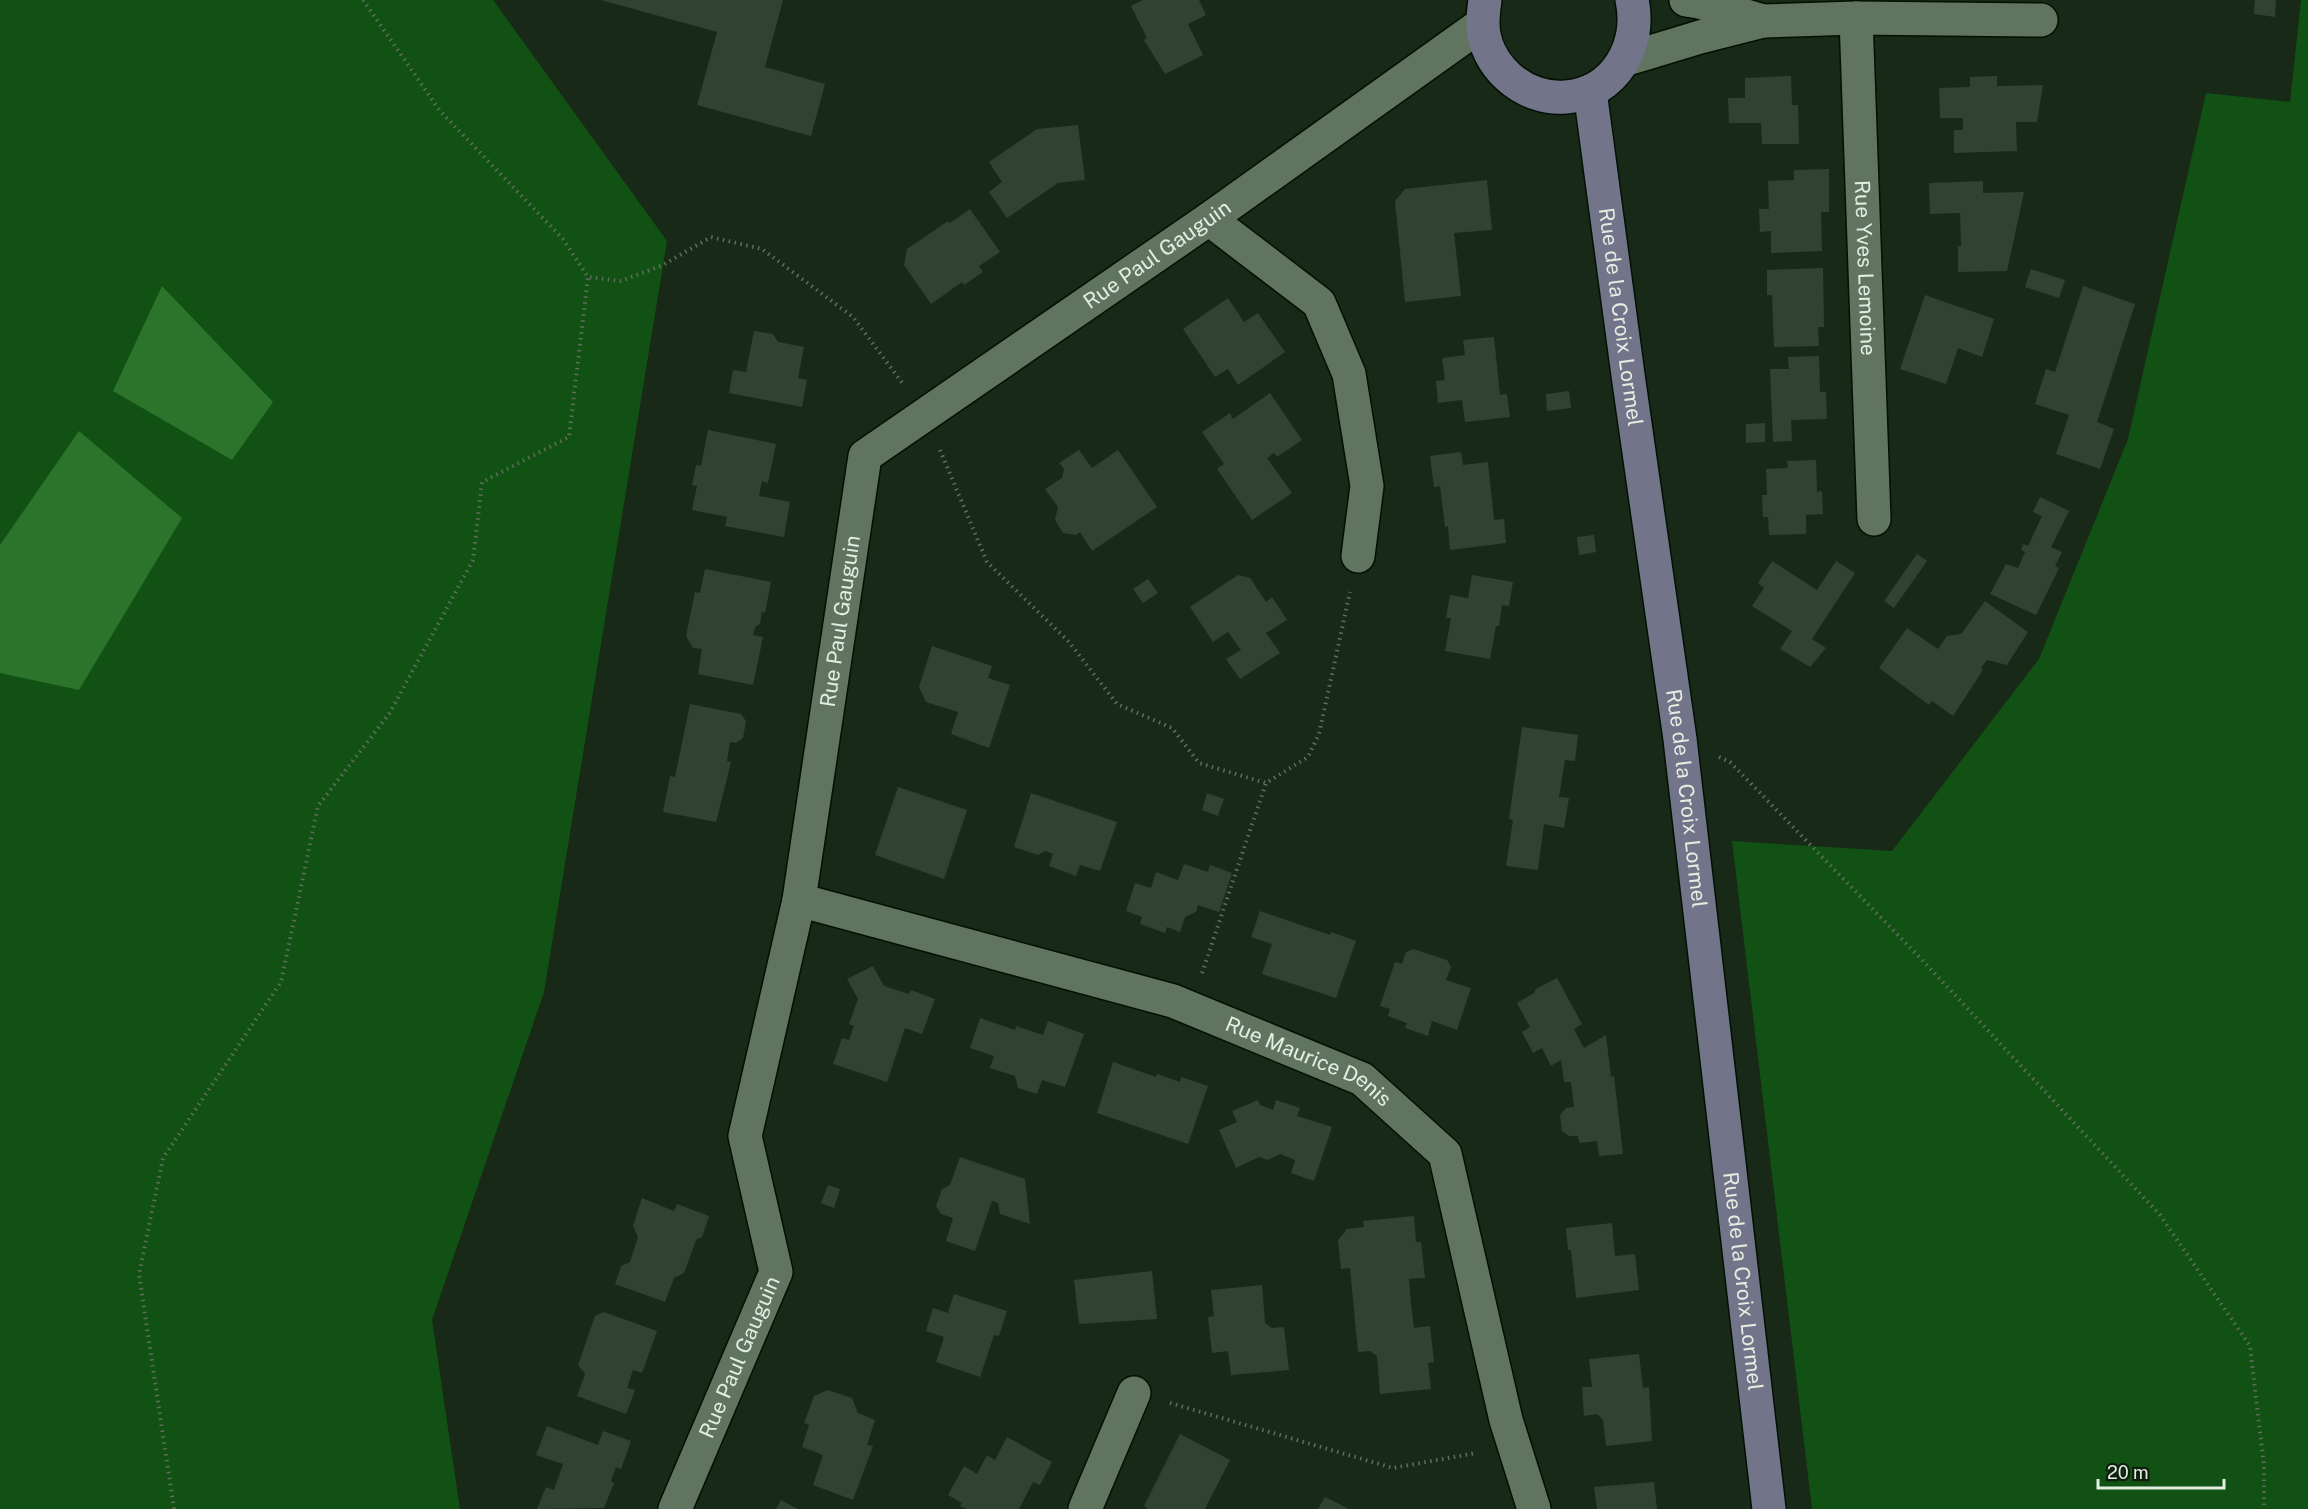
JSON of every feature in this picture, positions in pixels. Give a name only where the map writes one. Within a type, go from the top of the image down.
[{"type":"street","points":[[1484,12],[1487,48],[1500,70],[1519,86],[1542,95],[1566,97],[1590,91],[1610,78],[1624,60],[1634,39],[1635,15],[1632,0]]},
{"type":"street","points":[[1686,0],[1763,21]]},
{"type":"street","name":"Rue Paul Gauguin","points":[[675,1509],[776,1272],[745,1136],[800,900],[865,456],[1209,219],[1484,12]]},
{"type":"street","points":[[1624,60],[1763,21],[1856,18],[2041,20]]},
{"type":"street","name":"Rue Yves Lemoine","points":[[1856,18],[1874,519]]},
{"type":"street","name":"Rue de la Croix Lormel","points":[[1590,91],[1680,740],[1769,1509]]},
{"type":"street","points":[[1209,219],[1319,303],[1349,374],[1367,486],[1358,556]]},
{"type":"street","name":"Rue Maurice Denis","points":[[800,900],[1173,1001],[1362,1079],[1445,1154],[1506,1420],[1534,1509]]},
{"type":"street","points":[[1085,1509],[1134,1393]]},
{"type":"path","points":[[174,1509],[139,1274],[163,1158],[281,982],[318,806],[389,714],[473,560],[482,482],[568,438],[588,277],[563,239],[440,111],[363,0]]},
{"type":"path","points":[[588,277],[621,281],[663,265],[711,237],[762,249],[853,317],[925,414],[987,562],[1069,642],[1117,704],[1172,728],[1199,764],[1266,783]]},
{"type":"path","points":[[1190,1008],[1266,783],[1308,757],[1319,734],[1358,556]]},
{"type":"path","points":[[1680,740],[1730,762],[1925,963],[2160,1215],[2250,1346],[2264,1466],[2264,1509]]},
{"type":"path","points":[[1134,1393],[1393,1468],[1515,1446]]},
{"type":"shaded area","points":[[0,0],[493,0],[667,241],[544,992],[432,1320],[460,1509],[0,1509]]},
{"type":"shaded area","points":[[2301,0],[2308,0],[2308,1509],[1812,1509],[1732,841],[1892,851],[2039,659],[2128,439],[2206,93],[2290,102]]},
{"type":"shaded area","points":[[162,286],[273,402],[232,460],[113,391]]},
{"type":"shaded area","points":[[79,431],[182,518],[79,690],[0,673],[0,545]]},
{"type":"building","points":[[601,0],[783,0],[765,67],[825,84],[811,136],[697,105],[717,32]]},
{"type":"building","points":[[1143,0],[1199,0],[1206,15],[1188,24],[1203,55],[1165,74],[1144,40],[1147,38],[1131,6]]},
{"type":"building","points":[[2255,0],[2276,0],[2275,17],[2254,14]]},
{"type":"building","points":[[1791,76],[1792,105],[1798,105],[1799,144],[1762,144],[1761,123],[1729,123],[1728,98],[1745,98],[1745,78]]},
{"type":"building","points":[[1997,76],[1997,86],[2043,85],[2037,122],[2016,122],[2017,151],[1954,153],[1954,130],[1963,130],[1963,118],[1940,118],[1939,88],[1970,87],[1970,77]]},
{"type":"building","points":[[1078,125],[1085,180],[1058,183],[1007,218],[989,192],[1002,182],[989,162],[1037,129]]},
{"type":"building","points":[[1829,169],[1829,212],[1821,212],[1822,251],[1771,253],[1771,231],[1760,232],[1759,209],[1769,209],[1768,181],[1794,180],[1794,170]]},
{"type":"building","points":[[1487,180],[1492,230],[1454,233],[1461,296],[1405,302],[1395,201],[1405,189]]},
{"type":"building","points":[[1983,181],[1983,193],[2024,192],[2007,271],[1958,272],[1958,246],[1961,246],[1960,213],[1930,214],[1929,183]]},
{"type":"building","points":[[970,209],[1000,252],[979,266],[983,272],[964,285],[962,282],[931,304],[904,265],[907,249]]},
{"type":"building","points":[[1823,268],[1824,327],[1818,327],[1819,346],[1774,347],[1772,295],[1767,295],[1767,270]]},
{"type":"building","points":[[2031,269],[2065,280],[2059,298],[2025,287]]},
{"type":"building","points":[[2083,286],[2135,304],[2097,422],[2114,429],[2100,469],[2056,454],[2069,415],[2035,404],[2046,369],[2055,372]]},
{"type":"building","points":[[1925,295],[1994,319],[1982,357],[1958,348],[1946,384],[1900,369]]},
{"type":"building","points":[[1228,298],[1244,322],[1258,313],[1285,352],[1238,385],[1228,369],[1215,377],[1183,329]]},
{"type":"building","points":[[754,331],[773,334],[778,342],[804,347],[798,378],[807,380],[802,407],[729,393],[733,370],[746,372]]},
{"type":"building","points":[[1494,337],[1500,395],[1507,394],[1510,417],[1465,422],[1462,400],[1438,403],[1436,381],[1445,380],[1442,358],[1465,355],[1463,340]]},
{"type":"building","points":[[1819,356],[1820,392],[1826,392],[1827,419],[1791,420],[1792,441],[1773,442],[1770,369],[1789,369],[1788,357]]},
{"type":"building","points":[[1569,391],[1571,408],[1547,411],[1546,394]]},
{"type":"building","points":[[1270,393],[1302,440],[1277,457],[1274,453],[1267,458],[1292,493],[1252,520],[1217,469],[1224,464],[1202,432],[1230,413],[1233,419]]},
{"type":"building","points":[[1765,423],[1765,442],[1746,443],[1746,424]]},
{"type":"building","points":[[708,430],[776,444],[768,483],[762,481],[759,496],[790,502],[784,537],[725,526],[727,517],[692,510],[697,486],[692,485],[696,465],[701,466]]},
{"type":"building","points":[[1079,450],[1092,468],[1118,450],[1157,507],[1092,551],[1080,532],[1076,535],[1063,533],[1055,520],[1058,507],[1045,489],[1062,478],[1064,469],[1059,463]]},
{"type":"building","points":[[1461,452],[1463,465],[1488,462],[1494,520],[1504,519],[1506,543],[1450,550],[1440,486],[1434,487],[1430,456]]},
{"type":"building","points":[[1816,460],[1817,492],[1822,491],[1823,514],[1806,515],[1806,534],[1769,535],[1768,517],[1763,517],[1762,495],[1767,495],[1766,469],[1788,468],[1787,461]]},
{"type":"building","points":[[2040,497],[2069,511],[2051,547],[2062,552],[2055,566],[2059,568],[2036,615],[1990,594],[2006,564],[2018,568],[2025,552],[2021,550],[2023,544],[2028,546],[2042,516],[2033,512]]},
{"type":"building","points":[[1594,535],[1596,552],[1579,555],[1577,537]]},
{"type":"building","points":[[1917,554],[1927,561],[1894,608],[1884,601]]},
{"type":"building","points":[[1772,561],[1817,590],[1836,561],[1855,573],[1812,639],[1826,648],[1810,667],[1780,649],[1792,631],[1752,606],[1764,588],[1758,583]]},
{"type":"building","points":[[705,569],[771,582],[765,613],[762,612],[760,624],[755,627],[753,635],[763,637],[753,685],[698,674],[702,649],[693,648],[686,636],[695,592],[700,593]]},
{"type":"building","points":[[1238,575],[1250,578],[1266,602],[1272,597],[1287,620],[1266,633],[1280,653],[1240,679],[1226,659],[1241,650],[1228,632],[1213,642],[1190,607]]},
{"type":"building","points":[[1472,575],[1513,582],[1509,606],[1502,605],[1490,659],[1445,651],[1451,618],[1446,618],[1450,595],[1468,598]]},
{"type":"building","points":[[1148,579],[1158,593],[1143,603],[1133,589]]},
{"type":"building","points":[[1985,601],[2028,632],[2007,665],[1987,660],[1953,716],[1932,701],[1929,705],[1879,668],[1907,628],[1938,649],[1947,636],[1961,634]]},
{"type":"building","points":[[932,646],[992,666],[988,678],[1010,685],[989,748],[951,734],[958,712],[926,702],[919,687]]},
{"type":"building","points":[[690,704],[741,714],[746,721],[743,738],[736,743],[730,742],[727,761],[731,762],[716,822],[663,812],[670,776],[675,777]]},
{"type":"building","points":[[1522,727],[1578,735],[1575,761],[1565,760],[1559,797],[1569,798],[1564,828],[1544,824],[1538,870],[1506,866],[1513,820],[1509,819]]},
{"type":"building","points":[[898,787],[967,810],[944,879],[875,855]]},
{"type":"building","points":[[1031,793],[1117,822],[1100,871],[1080,865],[1076,876],[1049,866],[1053,854],[1045,851],[1038,855],[1014,847]]},
{"type":"building","points":[[1207,793],[1224,799],[1218,816],[1202,810]]},
{"type":"building","points":[[1184,864],[1208,872],[1210,865],[1232,873],[1219,912],[1198,905],[1196,912],[1185,917],[1180,932],[1167,927],[1165,933],[1140,924],[1142,917],[1126,911],[1135,883],[1151,888],[1156,872],[1178,880]]},
{"type":"building","points":[[1260,911],[1330,935],[1331,932],[1356,941],[1336,998],[1262,974],[1272,944],[1251,937]]},
{"type":"building","points":[[1413,949],[1447,960],[1451,967],[1446,980],[1471,988],[1457,1030],[1432,1021],[1428,1036],[1405,1028],[1407,1023],[1388,1016],[1390,1009],[1380,1006],[1395,962],[1402,964],[1406,952]]},
{"type":"building","points":[[873,966],[884,986],[909,994],[911,990],[935,999],[922,1034],[905,1028],[887,1082],[833,1064],[842,1038],[849,1040],[854,1026],[849,1024],[858,999],[847,979]]},
{"type":"building","points":[[1557,978],[1582,1024],[1574,1029],[1584,1048],[1606,1035],[1611,1077],[1614,1076],[1623,1154],[1599,1156],[1597,1141],[1579,1143],[1578,1136],[1569,1136],[1562,1131],[1560,1115],[1566,1108],[1574,1107],[1571,1082],[1564,1082],[1561,1060],[1551,1066],[1542,1048],[1533,1053],[1522,1032],[1530,1027],[1517,1003],[1534,993],[1536,989]]},
{"type":"building","points":[[980,1018],[1015,1030],[1016,1026],[1043,1035],[1048,1021],[1084,1034],[1065,1087],[1042,1080],[1037,1094],[1018,1088],[1015,1076],[990,1068],[994,1056],[970,1048]]},
{"type":"building","points":[[1113,1062],[1156,1077],[1157,1074],[1180,1082],[1181,1077],[1208,1086],[1188,1144],[1097,1113]]},
{"type":"building","points":[[1258,1100],[1260,1105],[1273,1110],[1276,1100],[1300,1108],[1297,1116],[1332,1127],[1314,1181],[1291,1173],[1295,1160],[1280,1154],[1268,1160],[1259,1157],[1236,1168],[1219,1130],[1237,1122],[1232,1111]]},
{"type":"building","points":[[960,1157],[1025,1179],[1030,1224],[1000,1214],[998,1203],[992,1201],[975,1251],[946,1241],[953,1218],[941,1214],[936,1206],[942,1189],[950,1185]]},
{"type":"building","points":[[828,1185],[840,1189],[834,1208],[821,1203]]},
{"type":"building","points":[[642,1198],[674,1211],[677,1204],[709,1216],[702,1237],[696,1240],[684,1273],[674,1278],[665,1302],[615,1284],[621,1266],[630,1262],[638,1237],[633,1226]]},
{"type":"building","points":[[1414,1216],[1416,1242],[1421,1242],[1425,1278],[1409,1279],[1411,1304],[1414,1328],[1430,1326],[1434,1362],[1428,1363],[1431,1389],[1380,1394],[1377,1356],[1370,1351],[1358,1352],[1350,1268],[1341,1269],[1338,1240],[1347,1229],[1364,1227],[1363,1221]]},
{"type":"building","points":[[1612,1223],[1615,1256],[1635,1254],[1639,1290],[1576,1298],[1571,1250],[1568,1250],[1566,1228]]},
{"type":"building","points":[[1152,1271],[1157,1319],[1079,1324],[1074,1280]]},
{"type":"building","points":[[1262,1285],[1265,1323],[1272,1328],[1284,1327],[1289,1370],[1231,1375],[1228,1351],[1212,1353],[1208,1317],[1214,1316],[1211,1290]]},
{"type":"building","points":[[954,1294],[1007,1311],[999,1336],[994,1335],[980,1377],[936,1362],[944,1337],[926,1331],[933,1308],[948,1313]]},
{"type":"building","points":[[604,1312],[657,1331],[642,1373],[633,1370],[627,1388],[635,1390],[626,1414],[577,1396],[585,1374],[578,1365],[595,1316]]},
{"type":"building","points":[[1639,1354],[1643,1388],[1649,1387],[1652,1441],[1606,1446],[1603,1420],[1597,1414],[1584,1416],[1582,1387],[1592,1387],[1589,1359]]},
{"type":"building","points":[[828,1390],[852,1398],[858,1413],[875,1420],[867,1445],[873,1446],[853,1500],[813,1485],[823,1455],[802,1447],[809,1425],[804,1423],[814,1396]]},
{"type":"building","points":[[547,1426],[598,1445],[603,1431],[631,1441],[621,1469],[616,1467],[611,1481],[614,1483],[604,1508],[537,1509],[546,1487],[554,1490],[563,1464],[536,1455]]},
{"type":"building","points":[[1180,1434],[1230,1460],[1205,1509],[1148,1509],[1144,1506]]},
{"type":"building","points":[[1007,1437],[1052,1462],[1040,1485],[1033,1482],[1019,1509],[967,1509],[960,1506],[962,1503],[948,1495],[964,1466],[977,1474],[987,1455],[995,1460]]},
{"type":"building","points":[[1654,1482],[1657,1509],[1597,1509],[1594,1487]]},
{"type":"building","points":[[1325,1497],[1349,1509],[1318,1509]]},
{"type":"building","points":[[781,1500],[798,1509],[776,1509]]}]
